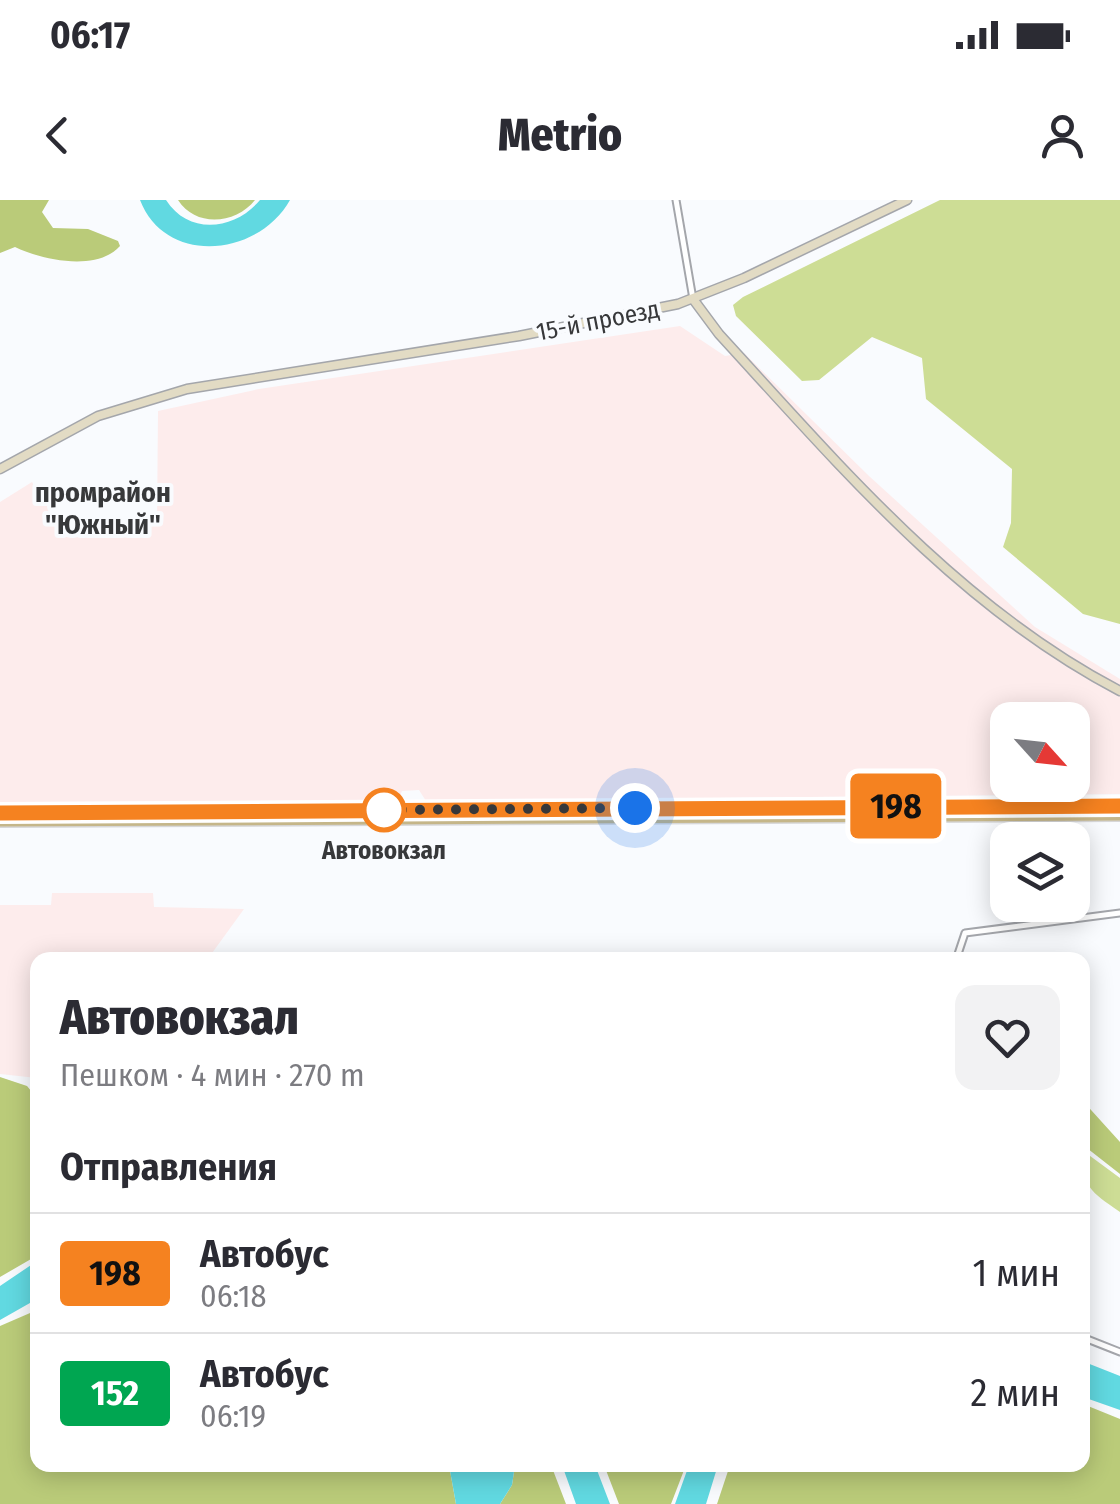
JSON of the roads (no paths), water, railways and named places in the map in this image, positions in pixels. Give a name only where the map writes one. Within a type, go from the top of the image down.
[{"type":"main road","points":[[692,299],[908,200]]},
{"type":"main road","name":"15-й проезд","points":[[0,469],[98,416],[187,389],[519,336],[692,299],[718,334],[915,541],[1029,639],[1120,690]]},
{"type":"main road","points":[[0,822],[1120,806]]},
{"type":"main road","points":[[785,811],[1120,816]]},
{"type":"main road","points":[[0,813],[189,817]]},
{"type":"street","points":[[676,200],[692,299]]},
{"type":"street","points":[[959,952],[965,933],[1120,912]]},
{"type":"street","points":[[1090,1340],[1120,1352]]},
{"type":"water","points":[[140,200],[166,200],[187,219],[212,225],[238,218],[260,200],[290,200],[276,219],[257,233],[213,246],[191,244],[170,236],[153,222]]},
{"type":"water","points":[[30,1266],[30,1303],[0,1320],[0,1286]]},
{"type":"water","points":[[1090,1364],[1120,1376],[1120,1410],[1090,1399]]},
{"type":"water","points":[[450,1472],[514,1472],[512,1485],[500,1504],[456,1504]]},
{"type":"water","points":[[565,1472],[598,1472],[610,1504],[576,1504]]},
{"type":"water","points":[[686,1472],[716,1472],[706,1504],[675,1504]]},
{"type":"place","name":"Автовокзал","points":[[384,810]]},
{"type":"district","name":"промрайон \"Южный\"","points":[[103,508]]}]
